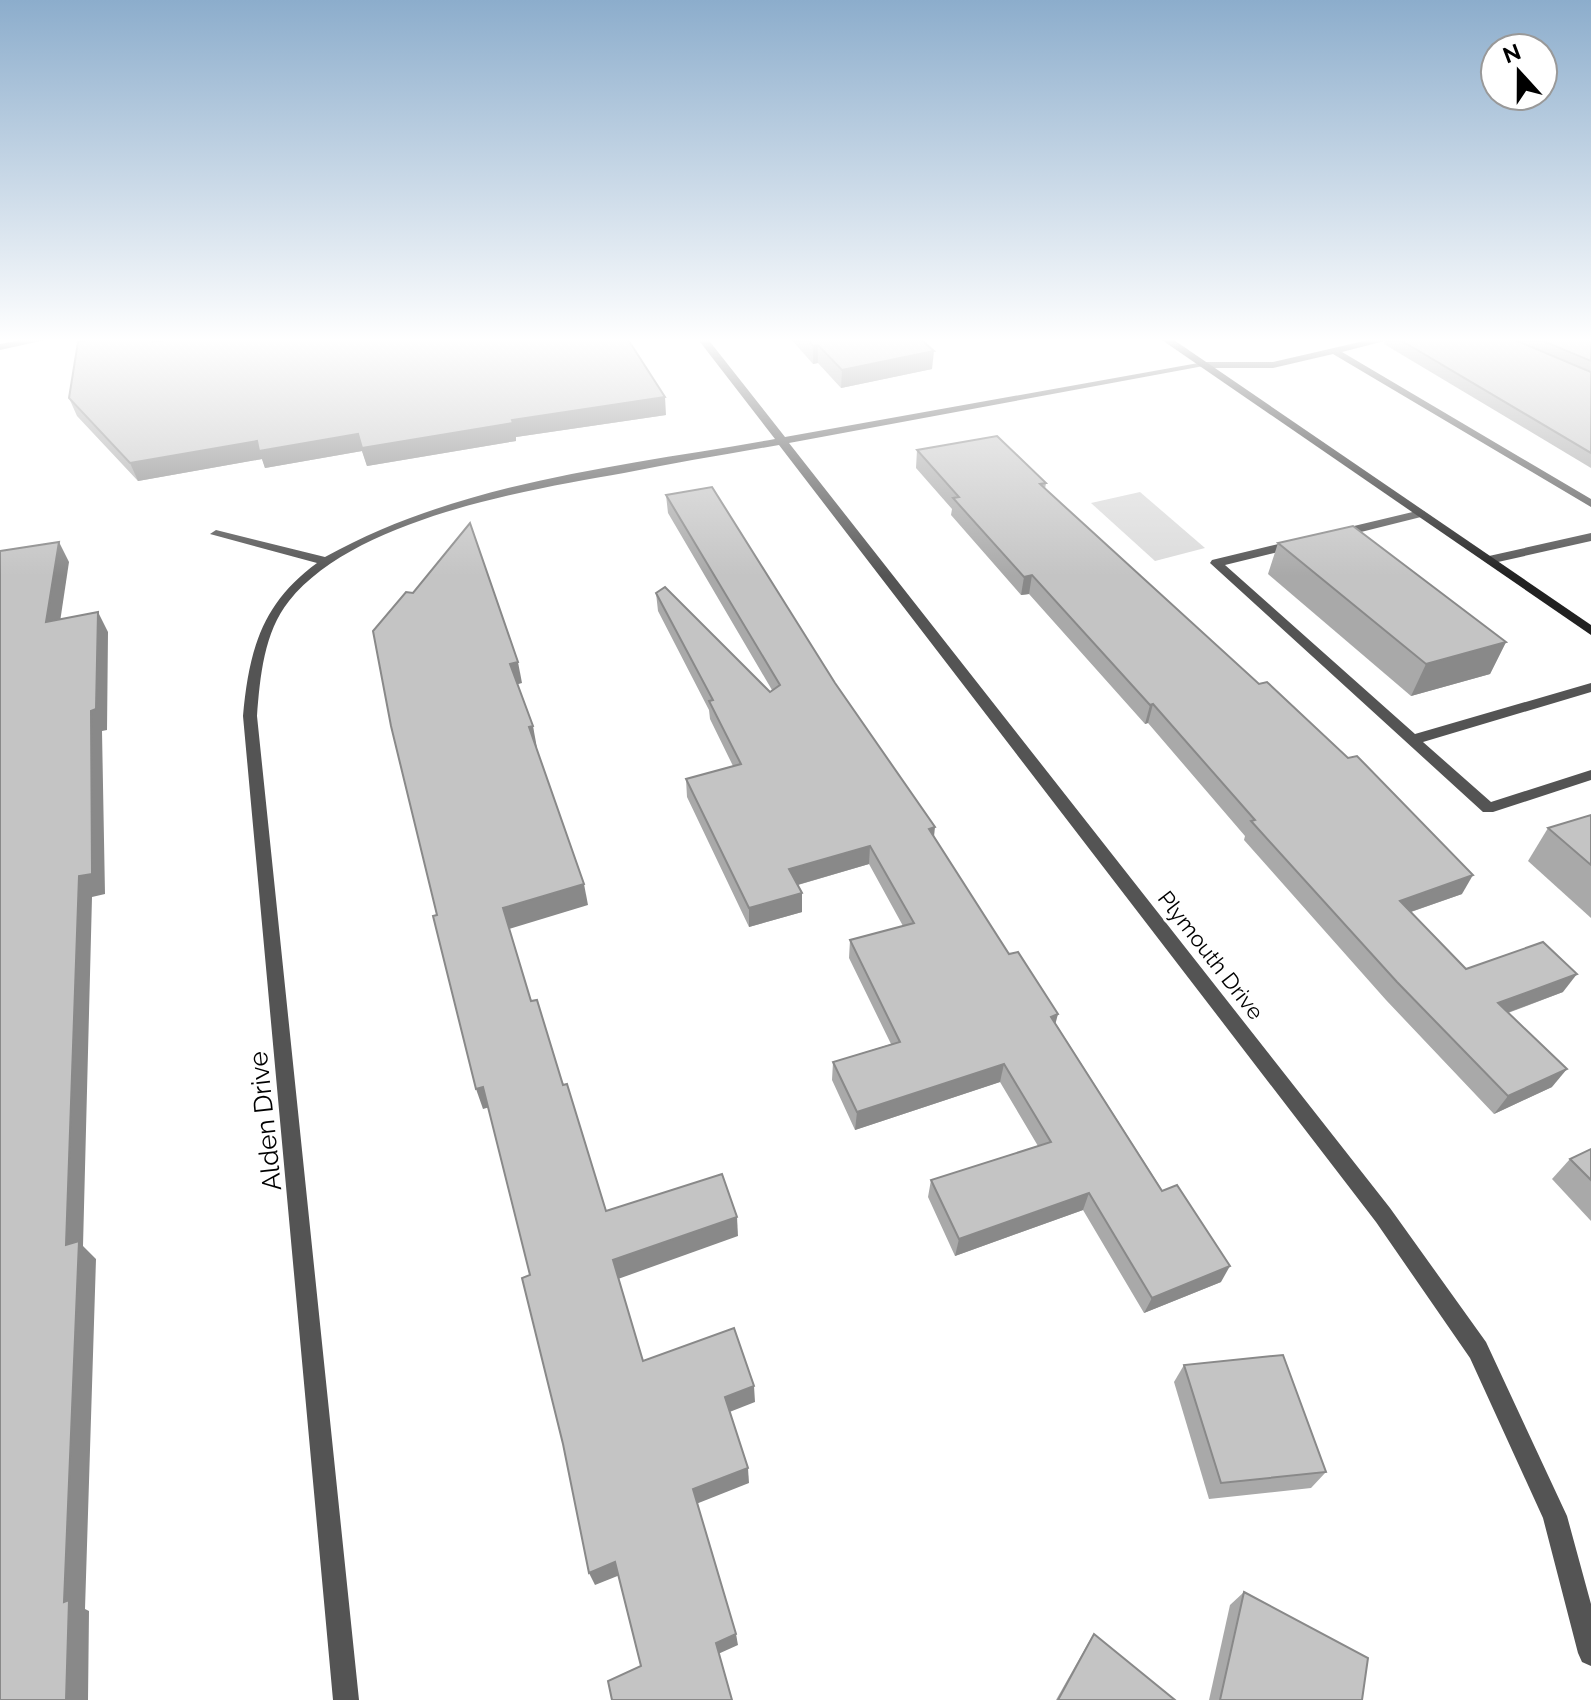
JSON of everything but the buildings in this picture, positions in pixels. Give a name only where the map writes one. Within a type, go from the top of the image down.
[{"type":"main road","points":[[1280,417],[1591,631]]},
{"type":"street","name":"Plymouth Drive","points":[[763,417],[1383,1215],[1478,1350],[1555,1516],[1591,1653]]},
{"type":"street","name":"Alden Drive","points":[[346,1700],[250,716],[253,673],[267,629],[284,597],[326,561],[419,518],[466,501],[514,489],[917,417]]},
{"type":"street","points":[[1445,417],[1591,504]]},
{"type":"street","points":[[1421,514],[1216,563],[1488,808],[1591,775]]},
{"type":"street","points":[[216,534],[326,561]]},
{"type":"street","points":[[1489,560],[1591,537]]},
{"type":"street","points":[[1412,740],[1591,687]]},
{"type":"shaded area","points":[[1140,492],[1205,548],[1155,561],[1091,503]]}]
